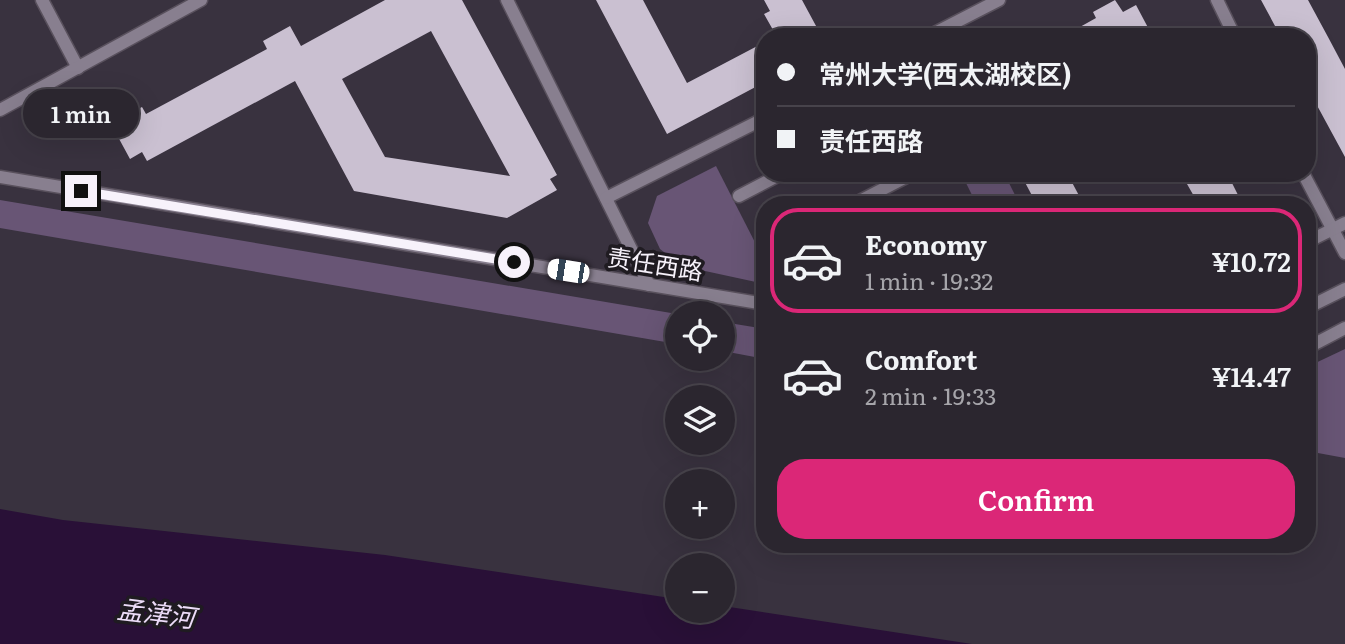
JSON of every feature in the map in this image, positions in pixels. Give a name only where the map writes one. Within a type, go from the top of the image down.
[{"type":"lane","points":[[42,0],[78,68]]},
{"type":"lane","points":[[0,110],[201,0]]},
{"type":"lane","points":[[507,0],[649,285]]},
{"type":"lane","points":[[944,28],[999,0]]},
{"type":"lane","points":[[1217,0],[1231,28]]},
{"type":"lane","points":[[606,198],[756,123]]},
{"type":"lane","name":"责任西路","points":[[0,177],[756,303]]},
{"type":"lane","points":[[739,196],[766,182]]},
{"type":"lane","points":[[869,196],[897,182]]},
{"type":"lane","points":[[1316,199],[1345,253]]},
{"type":"lane","points":[[1316,238],[1345,223]]},
{"type":"lane","points":[[1316,304],[1345,289]]},
{"type":"lane","points":[[1316,343],[1345,328]]},
{"type":"shaded area","points":[[716,166],[756,244],[756,282],[682,266],[660,249],[648,223],[657,196]]},
{"type":"shaded area","points":[[966,182],[1008,182],[1016,196],[972,196]]},
{"type":"shaded area","points":[[0,200],[665,312],[665,342],[0,228]]},
{"type":"shaded area","points":[[735,324],[756,328],[756,357],[735,353]]},
{"type":"shaded area","points":[[1345,349],[1345,458],[1316,453],[1316,363]]},
{"type":"water","name":"孟津河","points":[[0,509],[63,520],[385,555],[665,597],[665,623],[735,623],[735,608],[972,644],[0,644]]},
{"type":"building","points":[[385,0],[462,0],[557,175],[550,179],[557,190],[507,218],[354,191],[295,81],[147,161],[142,152],[130,159],[111,124],[142,107],[146,114],[267,49],[263,41],[290,26],[301,46]],"holes":[[[431,31],[510,176],[385,157],[342,79]]]},
{"type":"building","points":[[596,0],[643,0],[687,83],[756,47],[756,87],[667,134]]},
{"type":"building","points":[[764,0],[802,0],[817,28],[772,28],[764,14],[770,11]]},
{"type":"building","points":[[1115,0],[1123,12],[1136,5],[1148,28],[1078,28],[1096,18],[1093,12]]},
{"type":"building","points":[[1261,0],[1308,0],[1345,69],[1345,157],[1316,104],[1316,28],[1276,28]]},
{"type":"building","points":[[1025,182],[1072,182],[1079,196],[1032,196]]},
{"type":"building","points":[[1232,182],[1238,196],[1194,196],[1187,184]]},
{"type":"route","points":[[81,191],[514,262]]}]
